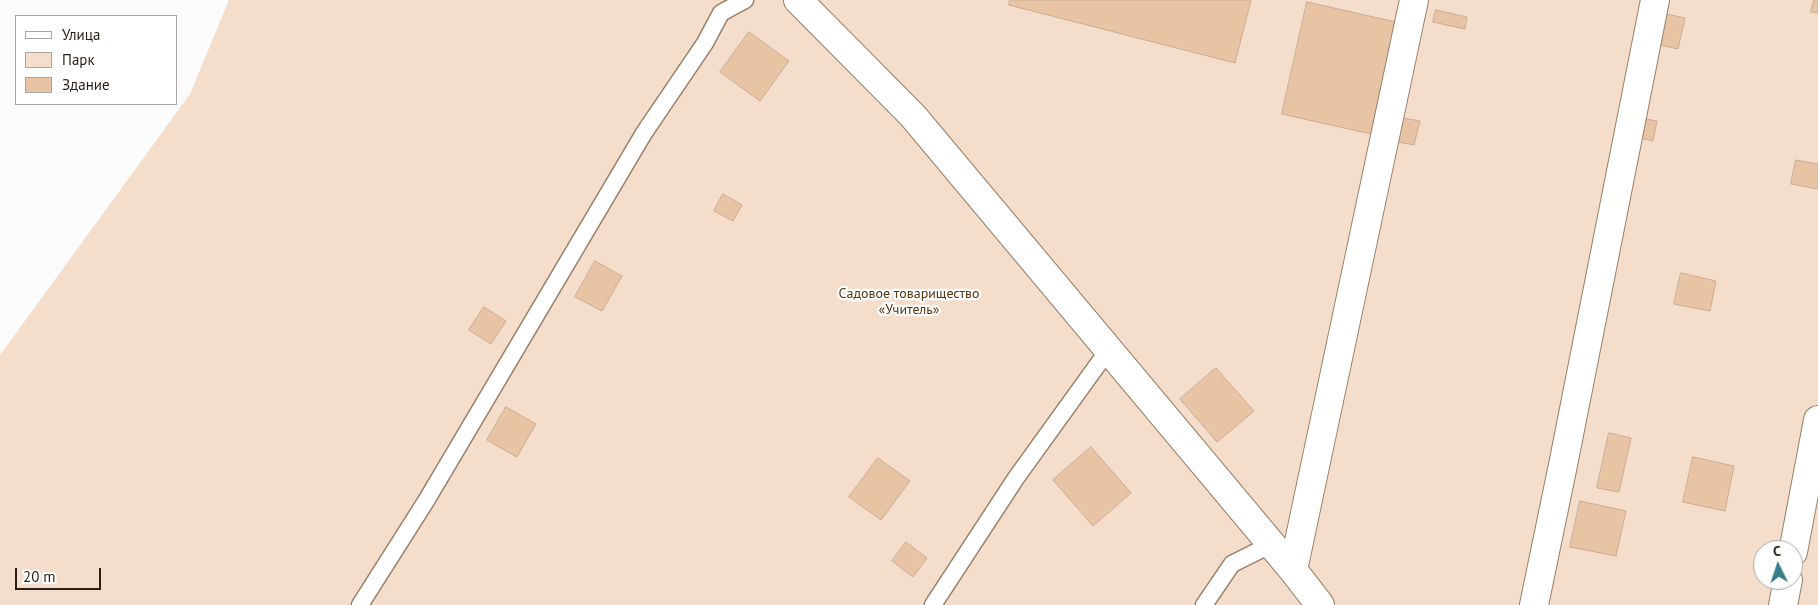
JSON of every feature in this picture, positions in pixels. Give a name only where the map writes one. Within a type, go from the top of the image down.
[{"type":"street","points":[[798,0],[913,116],[1272,544],[1320,605]]},
{"type":"street","points":[[1293,570],[1414,0]]},
{"type":"street","points":[[1534,605],[1655,0]]},
{"type":"street","points":[[1795,540],[1818,420]]},
{"type":"street","points":[[1783,605],[1786,590]]},
{"type":"lane","points":[[360,605],[426,501],[644,133],[705,44],[721,13],[745,0]]},
{"type":"lane","points":[[933,605],[1016,478],[1109,349]]},
{"type":"lane","points":[[1204,605],[1232,564],[1272,544]]},
{"type":"green space","name":"Садовое товарищество «Учитель»","points":[[229,0],[1818,0],[1818,605],[0,605],[0,355],[190,94]]},
{"type":"building","points":[[1010,0],[1251,0],[1235,63],[1009,5]]},
{"type":"building","points":[[1814,0],[1818,0],[1818,13],[1811,12]]},
{"type":"building","points":[[1307,2],[1396,22],[1371,134],[1282,114]]},
{"type":"building","points":[[1436,10],[1467,17],[1465,29],[1433,22]]},
{"type":"building","points":[[1662,13],[1685,18],[1678,49],[1655,44]]},
{"type":"building","points":[[749,32],[789,61],[760,101],[720,72]]},
{"type":"building","points":[[1398,117],[1420,121],[1414,145],[1393,141]]},
{"type":"building","points":[[1640,118],[1657,121],[1653,141],[1636,137]]},
{"type":"building","points":[[1796,160],[1818,164],[1818,189],[1791,184]]},
{"type":"building","points":[[723,194],[742,205],[733,221],[714,211]]},
{"type":"building","points":[[595,261],[622,276],[602,311],[575,297]]},
{"type":"building","points":[[1681,273],[1716,281],[1710,311],[1674,304]]},
{"type":"building","points":[[484,307],[506,321],[491,344],[469,330]]},
{"type":"building","points":[[1216,368],[1254,411],[1217,442],[1180,399]]},
{"type":"building","points":[[506,407],[536,424],[517,457],[487,440]]},
{"type":"building","points":[[1609,433],[1631,438],[1619,492],[1597,488]]},
{"type":"building","points":[[1091,447],[1131,493],[1093,526],[1053,480]]},
{"type":"building","points":[[1693,457],[1734,466],[1725,511],[1683,502]]},
{"type":"building","points":[[878,458],[910,481],[881,520],[849,497]]},
{"type":"building","points":[[1580,501],[1626,511],[1616,556],[1570,547]]},
{"type":"building","points":[[906,542],[927,558],[913,577],[892,561]]}]
